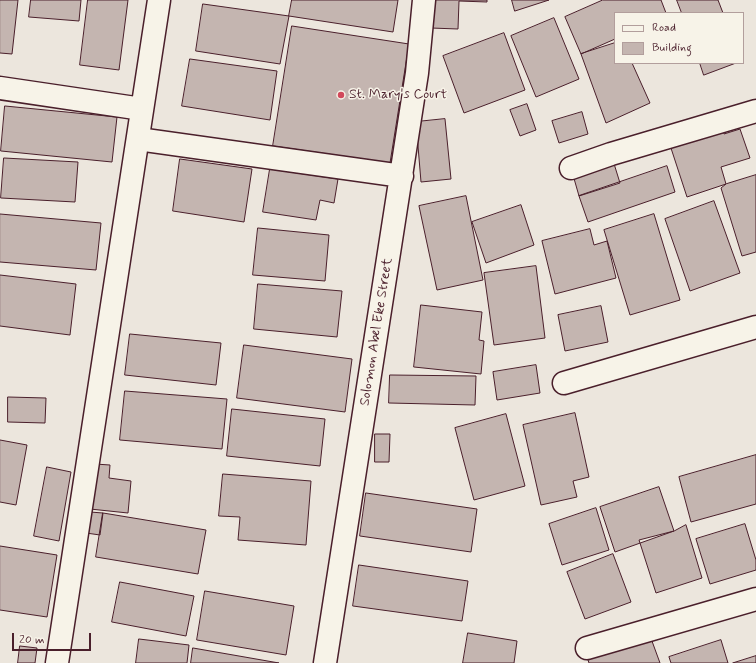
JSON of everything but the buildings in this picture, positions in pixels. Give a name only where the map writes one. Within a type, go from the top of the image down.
[{"type":"street","points":[[57,663],[159,0]]},
{"type":"street","name":"Solomon Abel Eke Street","points":[[325,663],[402,176],[417,73],[424,0]]},
{"type":"street","points":[[0,88],[142,109]]},
{"type":"street","points":[[570,168],[611,154],[756,111]]},
{"type":"street","points":[[138,139],[402,176]]},
{"type":"street","points":[[564,383],[756,327]]},
{"type":"street","points":[[587,648],[756,598]]},
{"type":"place","name":"St. Mary's Court","points":[[341,95]]}]
